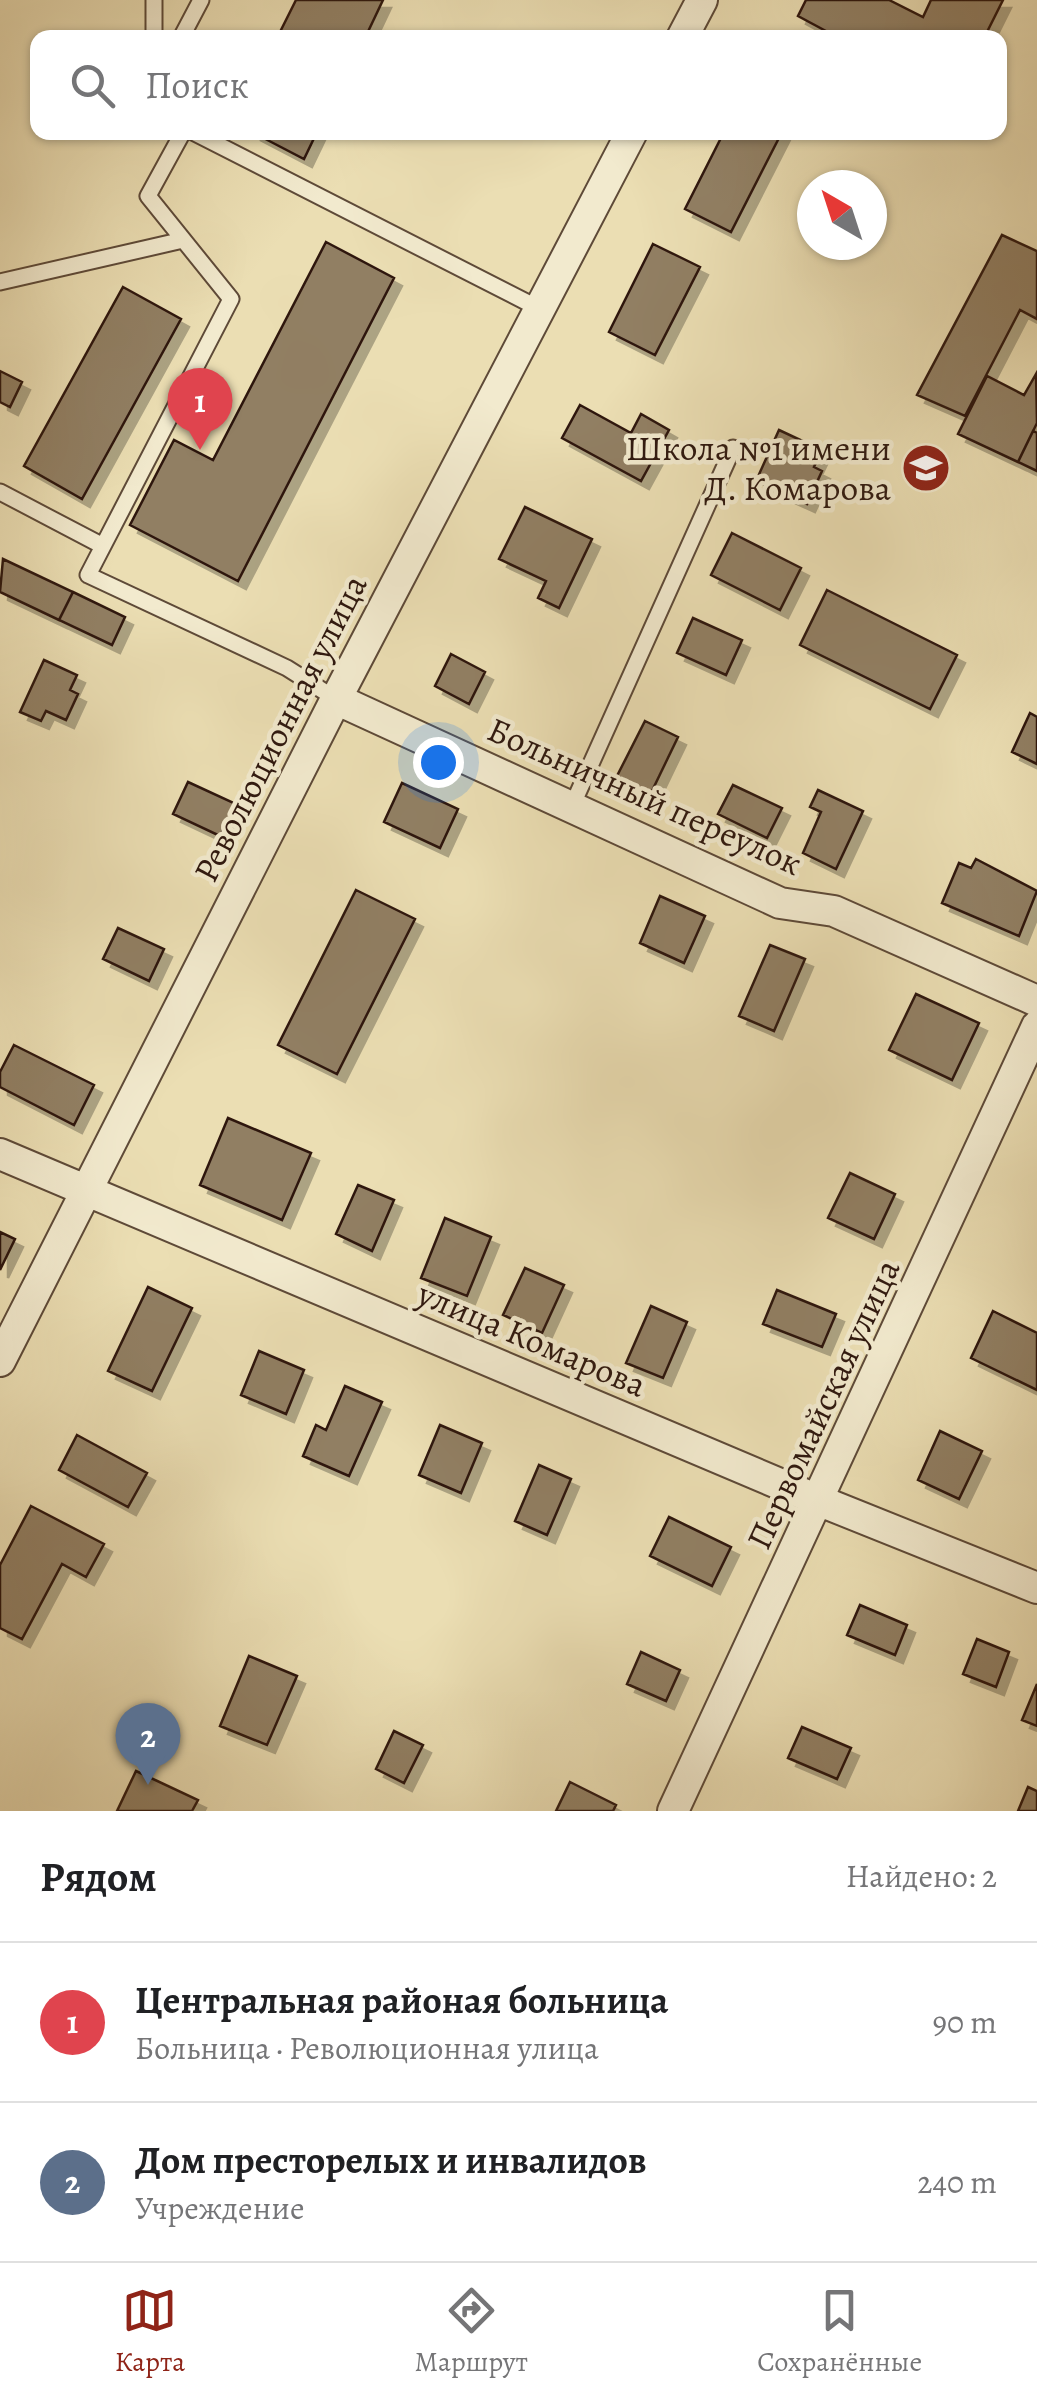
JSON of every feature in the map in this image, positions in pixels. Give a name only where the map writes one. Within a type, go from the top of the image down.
[{"type":"street","points":[[686,30],[702,0]]},
{"type":"street","name":"Революционная улица","points":[[0,1361],[336,699],[628,140]]},
{"type":"street","name":"Больничный переулок","points":[[336,699],[780,903],[834,911],[1037,1001]]},
{"type":"street","name":"Первомайская улица","points":[[673,1811],[1037,1026]]},
{"type":"street","name":"улица Комарова","points":[[0,1154],[820,1501],[1037,1588]]},
{"type":"lane","points":[[154,0],[154,30]]},
{"type":"lane","points":[[184,30],[201,0]]},
{"type":"lane","points":[[179,140],[148,196],[231,299],[88,575],[287,668],[336,699]]},
{"type":"lane","points":[[210,140],[540,309]]},
{"type":"lane","points":[[0,282],[183,240]]},
{"type":"lane","points":[[572,806],[733,448]]},
{"type":"lane","points":[[0,492],[103,546]]},
{"type":"building","points":[[296,0],[383,0],[369,30],[281,30]]},
{"type":"building","points":[[806,0],[889,0],[923,17],[931,0],[1003,0],[988,30],[824,30],[798,16]]},
{"type":"building","points":[[267,140],[313,140],[304,159]]},
{"type":"building","points":[[720,140],[778,140],[731,232],[685,209]]},
{"type":"building","points":[[1002,235],[1037,251],[1037,319],[1020,310],[965,416],[917,395]]},
{"type":"building","points":[[326,242],[394,278],[238,581],[130,525],[174,440],[213,460]]},
{"type":"building","points":[[653,244],[700,267],[655,355],[609,332]]},
{"type":"building","points":[[123,287],[181,319],[82,499],[24,466]]},
{"type":"building","points":[[0,371],[22,382],[10,407],[0,402]]},
{"type":"building","points":[[1036,374],[1037,423],[1018,462],[958,434],[987,376],[1024,395]]},
{"type":"building","points":[[580,405],[631,433],[641,414],[669,430],[641,481],[562,438]]},
{"type":"building","points":[[779,430],[822,450],[814,467],[822,471],[807,504],[756,481]]},
{"type":"building","points":[[1033,431],[1037,433],[1037,471],[1018,462]]},
{"type":"building","points":[[525,507],[592,539],[559,608],[538,598],[546,581],[499,559]]},
{"type":"building","points":[[732,533],[801,568],[780,610],[711,575]]},
{"type":"building","points":[[3,559],[73,592],[59,620],[0,592]]},
{"type":"building","points":[[827,590],[957,655],[930,709],[800,645]]},
{"type":"building","points":[[73,592],[125,617],[112,645],[59,620]]},
{"type":"building","points":[[693,618],[742,640],[726,675],[677,653]]},
{"type":"building","points":[[451,654],[485,672],[469,704],[435,686]]},
{"type":"building","points":[[44,660],[77,675],[70,690],[78,694],[66,720],[46,711],[41,721],[20,712]]},
{"type":"building","points":[[1030,713],[1037,717],[1037,764],[1012,752]]},
{"type":"building","points":[[645,721],[678,737],[651,793],[617,776]]},
{"type":"building","points":[[188,782],[236,804],[220,836],[173,814]]},
{"type":"building","points":[[402,783],[458,809],[440,848],[384,822]]},
{"type":"building","points":[[733,785],[782,808],[767,838],[718,814]]},
{"type":"building","points":[[818,790],[863,811],[836,869],[803,853],[821,812],[810,807]]},
{"type":"building","points":[[976,859],[1037,891],[1019,936],[942,903],[959,863],[971,868]]},
{"type":"building","points":[[356,890],[415,919],[337,1074],[278,1045]]},
{"type":"building","points":[[660,896],[705,916],[684,963],[640,943]]},
{"type":"building","points":[[118,928],[164,949],[149,981],[103,959]]},
{"type":"building","points":[[770,945],[805,959],[774,1031],[739,1016]]},
{"type":"building","points":[[916,994],[979,1023],[952,1080],[889,1050]]},
{"type":"building","points":[[14,1045],[94,1085],[74,1125],[0,1087],[0,1072]]},
{"type":"building","points":[[228,1118],[311,1153],[282,1220],[200,1185]]},
{"type":"building","points":[[850,1173],[895,1194],[874,1239],[828,1218]]},
{"type":"building","points":[[358,1185],[394,1200],[372,1251],[336,1234]]},
{"type":"building","points":[[445,1218],[491,1237],[467,1296],[421,1278]]},
{"type":"building","points":[[0,1232],[15,1239],[0,1270]]},
{"type":"building","points":[[525,1268],[564,1285],[542,1333],[503,1315]]},
{"type":"building","points":[[148,1287],[192,1308],[152,1391],[108,1371]]},
{"type":"building","points":[[777,1290],[836,1314],[822,1347],[763,1324]]},
{"type":"building","points":[[651,1306],[687,1322],[663,1378],[626,1363]]},
{"type":"building","points":[[993,1311],[1037,1333],[1037,1390],[971,1358]]},
{"type":"building","points":[[259,1351],[304,1370],[286,1414],[241,1395]]},
{"type":"building","points":[[345,1386],[382,1402],[349,1476],[303,1456],[316,1425],[326,1430]]},
{"type":"building","points":[[440,1425],[482,1443],[461,1493],[419,1475]]},
{"type":"building","points":[[940,1431],[982,1451],[959,1499],[918,1480]]},
{"type":"building","points":[[77,1435],[147,1473],[128,1507],[59,1470]]},
{"type":"building","points":[[539,1465],[571,1479],[547,1535],[515,1521]]},
{"type":"building","points":[[31,1506],[104,1544],[86,1577],[62,1564],[22,1639],[0,1628],[0,1565]]},
{"type":"building","points":[[669,1517],[731,1547],[712,1586],[650,1556]]},
{"type":"building","points":[[860,1605],[907,1625],[895,1655],[847,1635]]},
{"type":"building","points":[[977,1639],[1009,1652],[996,1687],[963,1674]]},
{"type":"building","points":[[641,1652],[680,1670],[666,1701],[627,1684]]},
{"type":"building","points":[[249,1656],[297,1676],[267,1745],[220,1726]]},
{"type":"building","points":[[1037,1684],[1037,1726],[1022,1720]]},
{"type":"building","points":[[802,1727],[851,1748],[837,1779],[788,1758]]},
{"type":"building","points":[[394,1731],[423,1745],[404,1783],[376,1769]]},
{"type":"building","points":[[136,1771],[198,1800],[192,1811],[117,1811]]},
{"type":"building","points":[[570,1782],[616,1805],[613,1811],[556,1811]]},
{"type":"building","points":[[1028,1787],[1037,1791],[1037,1811],[1018,1811]]},
{"type":"place","name":"Центральная районая больница","points":[[200,450]]},
{"type":"place","name":"Школа №1 имени Д. Комарова","points":[[926,468]]},
{"type":"place","name":"Дом престорелых и инвалидов","points":[[148,1785]]}]
